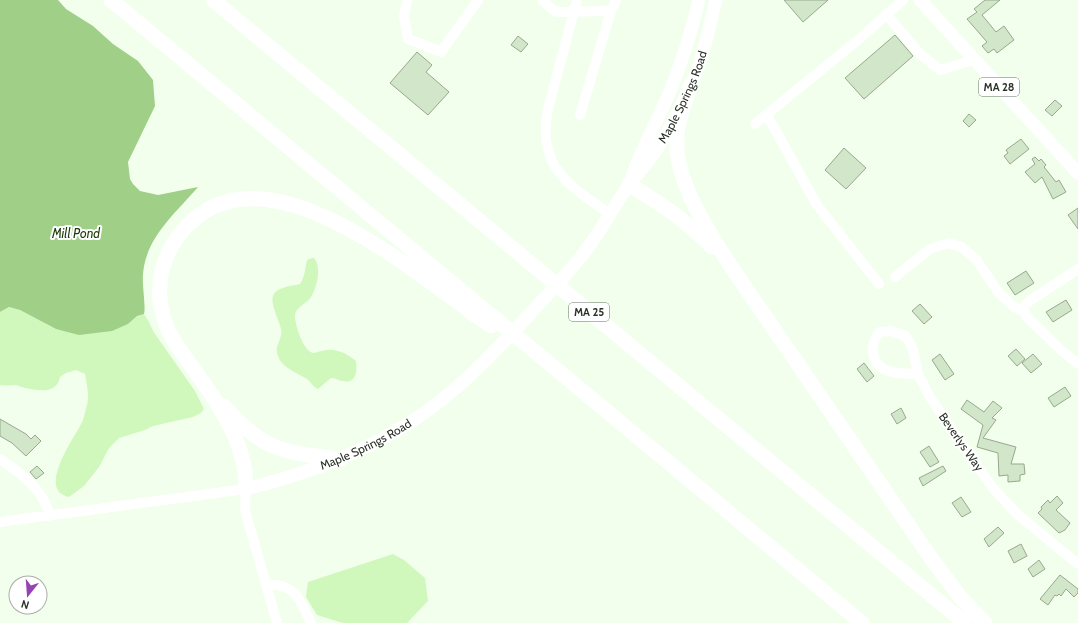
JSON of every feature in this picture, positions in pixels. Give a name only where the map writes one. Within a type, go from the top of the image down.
[{"type":"highway","points":[[111,0],[862,623]]},
{"type":"highway","name":"MA 25","points":[[213,0],[965,623]]},
{"type":"highway","points":[[692,84],[678,124],[678,158],[685,182],[709,232],[732,268],[946,579],[960,597],[985,623]]},
{"type":"highway","points":[[629,185],[647,195],[703,237],[732,268]]},
{"type":"highway","points":[[246,489],[246,475],[241,453],[228,424],[206,386],[179,348],[166,326],[160,302],[160,278],[167,254],[174,242],[189,223],[210,208],[245,199],[272,200],[300,206],[345,226],[419,274],[462,307],[564,375]]},
{"type":"highway","points":[[206,386],[237,419],[249,430],[270,445],[296,453],[341,459]]},
{"type":"main road","name":"Maple Springs Road","points":[[629,185],[639,155],[663,107],[674,79],[699,0]]},
{"type":"main road","name":"Maple Springs Road","points":[[246,489],[281,480],[341,459],[391,434],[419,416],[456,388],[491,355],[590,245],[629,185],[650,160],[692,84],[706,40],[716,0]]},
{"type":"main road","name":"MA 28","points":[[920,0],[1078,173]]},
{"type":"street","points":[[407,0],[404,17],[408,39],[441,52],[478,0]]},
{"type":"street","points":[[542,0],[556,12],[611,11]]},
{"type":"street","points":[[577,0],[548,109],[545,126],[545,143],[552,162],[560,174],[581,193],[610,214]]},
{"type":"street","points":[[580,114],[611,11],[616,0]]},
{"type":"street","points":[[755,124],[858,40],[903,0]]},
{"type":"street","points":[[886,14],[920,54],[940,70],[974,60]]},
{"type":"street","points":[[766,115],[817,205],[879,284]]},
{"type":"street","points":[[895,277],[930,249],[949,243],[961,247],[976,259],[998,292],[1014,307],[1024,311],[1027,317],[1061,350],[1078,364]]},
{"type":"street","points":[[1024,311],[1027,303],[1078,269]]},
{"type":"street","name":"Beverlys Way","points":[[918,374],[896,374],[878,365],[874,359],[873,348],[876,338],[880,332],[896,332],[906,336],[913,349],[918,374],[930,397],[993,488],[1010,507],[1036,530],[1077,561]]},
{"type":"street","points":[[0,459],[37,489],[46,503],[50,516]]},
{"type":"street","points":[[246,489],[246,514],[277,623]]},
{"type":"street","name":"Maple Springs Road","points":[[0,522],[246,489]]},
{"type":"street","points":[[266,585],[275,584],[286,587],[295,594],[300,600],[311,623]]},
{"type":"shaded area","points":[[314,258],[318,266],[318,277],[311,297],[296,311],[295,318],[298,332],[306,348],[313,353],[336,350],[344,353],[356,361],[356,372],[354,378],[348,381],[342,381],[331,378],[318,389],[307,379],[285,366],[279,359],[277,347],[281,335],[281,329],[272,299],[277,291],[285,287],[300,284],[304,275],[307,260]]},
{"type":"shaded area","points":[[9,307],[20,310],[56,329],[128,324],[137,316],[144,314],[153,331],[195,391],[204,409],[201,413],[193,417],[153,426],[119,438],[109,448],[99,467],[84,486],[69,497],[60,493],[56,485],[56,476],[65,453],[82,422],[88,400],[85,374],[76,370],[66,373],[60,377],[55,386],[47,390],[30,389],[16,385],[0,385],[0,312]]},
{"type":"shaded area","points":[[393,554],[404,560],[425,578],[428,601],[407,623],[343,623],[317,615],[306,597],[308,582]]},
{"type":"water","name":"Mill Pond","points":[[0,0],[58,0],[66,9],[93,26],[113,44],[138,61],[153,80],[155,106],[128,162],[130,179],[140,191],[158,195],[198,187],[163,227],[150,249],[145,261],[143,274],[144,314],[137,316],[128,324],[112,331],[79,335],[56,329],[20,310],[9,307],[0,312]]},
{"type":"building","points":[[784,0],[828,0],[803,22]]},
{"type":"building","points":[[985,0],[1000,0],[982,15],[996,32],[1004,26],[1014,40],[997,53],[994,49],[988,53],[982,46],[987,42],[967,19],[977,12],[974,9]]},
{"type":"building","points":[[895,35],[913,56],[864,99],[845,78]]},
{"type":"building","points":[[518,36],[528,44],[521,52],[511,45]]},
{"type":"building","points":[[417,52],[432,65],[426,72],[449,92],[428,115],[390,83]]},
{"type":"building","points":[[1055,100],[1062,106],[1052,116],[1045,110]]},
{"type":"building","points":[[969,114],[976,120],[969,127],[963,121]]},
{"type":"building","points":[[1021,139],[1029,149],[1010,164],[1004,156],[1008,153],[1006,150]]},
{"type":"building","points":[[844,148],[866,168],[846,189],[825,170]]},
{"type":"building","points":[[1035,157],[1039,161],[1041,159],[1046,165],[1044,167],[1056,182],[1059,180],[1066,192],[1053,199],[1042,177],[1035,183],[1025,172],[1035,164],[1032,159]]},
{"type":"building","points":[[1078,208],[1078,229],[1068,215]]},
{"type":"building","points":[[1026,271],[1034,283],[1015,295],[1007,283]]},
{"type":"building","points":[[1066,300],[1072,310],[1053,322],[1046,312]]},
{"type":"building","points":[[920,304],[932,317],[924,324],[912,311]]},
{"type":"building","points":[[1016,349],[1025,359],[1017,366],[1008,356]]},
{"type":"building","points":[[940,354],[954,374],[945,380],[932,360]]},
{"type":"building","points":[[1033,354],[1042,364],[1031,373],[1022,363]]},
{"type":"building","points":[[864,363],[874,376],[867,382],[857,369]]},
{"type":"building","points":[[1065,387],[1071,396],[1054,407],[1048,398]]},
{"type":"building","points":[[967,400],[984,412],[993,401],[1002,408],[992,418],[996,420],[983,438],[1016,447],[1011,464],[1024,464],[1025,474],[1020,475],[1020,481],[1008,482],[1008,475],[999,476],[998,453],[977,447],[983,425],[961,409]]},
{"type":"building","points":[[901,408],[906,418],[897,424],[891,414]]},
{"type":"building","points":[[0,419],[26,434],[31,439],[35,435],[41,441],[26,456],[12,443],[0,436]]},
{"type":"building","points":[[929,446],[939,462],[930,467],[920,452]]},
{"type":"building","points":[[37,466],[44,473],[36,479],[30,472]]},
{"type":"building","points":[[943,466],[946,471],[923,486],[919,478]]},
{"type":"building","points":[[1057,496],[1063,503],[1056,510],[1070,523],[1065,530],[1059,533],[1038,513],[1042,509],[1041,507],[1048,500],[1050,503]]},
{"type":"building","points":[[961,497],[971,512],[962,517],[952,503]]},
{"type":"building","points":[[998,527],[1004,533],[989,547],[984,539]]},
{"type":"building","points":[[1021,544],[1027,556],[1014,563],[1008,551]]},
{"type":"building","points":[[1039,560],[1045,569],[1033,577],[1028,569]]},
{"type":"building","points":[[1060,575],[1078,589],[1078,593],[1074,597],[1066,589],[1061,596],[1059,594],[1057,596],[1055,595],[1048,605],[1040,599]]}]
